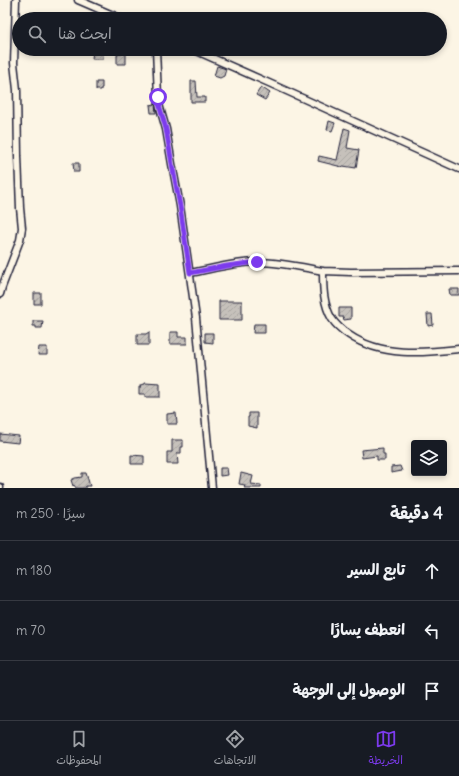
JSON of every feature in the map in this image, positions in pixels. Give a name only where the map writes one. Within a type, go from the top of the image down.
[{"type":"street","points":[[16,0],[16,12]]},
{"type":"street","points":[[78,0],[106,12]]},
{"type":"street","points":[[0,294],[20,240],[22,228],[18,156],[17,90],[14,56]]},
{"type":"street","points":[[156,56],[160,108],[166,129],[190,273],[212,488]]},
{"type":"street","points":[[208,56],[459,169]]},
{"type":"street","points":[[190,273],[257,262],[290,265],[323,271],[459,271]]},
{"type":"street","points":[[323,271],[323,290],[326,305],[332,319],[342,331],[358,342],[387,350],[415,352],[459,349]]},
{"type":"building","points":[[92,56],[103,56],[103,59],[92,59]]},
{"type":"building","points":[[117,56],[126,56],[126,64],[117,64]]},
{"type":"building","points":[[217,66],[226,69],[224,76],[220,78],[214,76]]},
{"type":"building","points":[[191,81],[196,81],[197,97],[205,97],[205,102],[191,102]]},
{"type":"building","points":[[96,82],[102,82],[101,90],[96,90]]},
{"type":"building","points":[[261,87],[270,93],[265,100],[256,95]]},
{"type":"building","points":[[155,104],[156,113],[151,113],[150,105]]},
{"type":"building","points":[[329,121],[335,123],[332,131],[327,130]]},
{"type":"building","points":[[344,128],[350,130],[347,148],[359,150],[356,168],[342,167],[318,161],[319,156],[337,160]]},
{"type":"building","points":[[73,163],[79,163],[79,172],[74,172]]},
{"type":"building","points":[[449,289],[459,289],[459,295],[450,295]]},
{"type":"building","points":[[34,293],[41,293],[41,304],[34,304]]},
{"type":"building","points":[[219,301],[242,301],[242,320],[219,320]]},
{"type":"building","points":[[339,308],[351,308],[351,319],[344,320],[343,317],[339,317]]},
{"type":"building","points":[[427,314],[432,314],[433,325],[428,326]]},
{"type":"building","points":[[33,321],[43,321],[42,328],[36,328],[36,326],[33,326]]},
{"type":"building","points":[[254,324],[265,324],[265,333],[253,333]]},
{"type":"building","points":[[149,332],[149,345],[137,345],[137,334],[146,334]]},
{"type":"building","points":[[170,332],[178,332],[178,337],[187,337],[187,344],[170,344]]},
{"type":"building","points":[[205,333],[213,333],[213,343],[205,342]]},
{"type":"building","points":[[39,347],[47,347],[47,355],[38,355]]},
{"type":"building","points":[[145,383],[160,384],[160,397],[145,397],[145,394],[139,394],[139,387],[141,387],[140,385]]},
{"type":"building","points":[[176,413],[177,424],[167,424],[167,414]]},
{"type":"building","points":[[249,413],[257,413],[257,428],[248,426]]},
{"type":"building","points":[[0,434],[19,436],[18,443],[0,441]]},
{"type":"building","points":[[172,440],[183,440],[181,453],[177,453],[178,464],[167,464],[167,452],[172,452]]},
{"type":"building","points":[[383,448],[385,460],[377,460],[377,456],[362,458],[361,450]]},
{"type":"building","points":[[131,455],[144,456],[144,464],[131,464]]},
{"type":"building","points":[[400,466],[402,471],[391,473],[391,467]]},
{"type":"building","points":[[220,468],[227,468],[228,475],[220,476]]},
{"type":"building","points":[[82,473],[86,473],[90,486],[86,486],[85,488],[76,488],[74,485],[73,486],[71,480],[82,477]]},
{"type":"building","points":[[241,473],[253,476],[251,484],[261,485],[261,488],[244,488],[245,485],[239,484]]},
{"type":"route","points":[[158,97],[166,129],[190,273],[257,262]]}]
